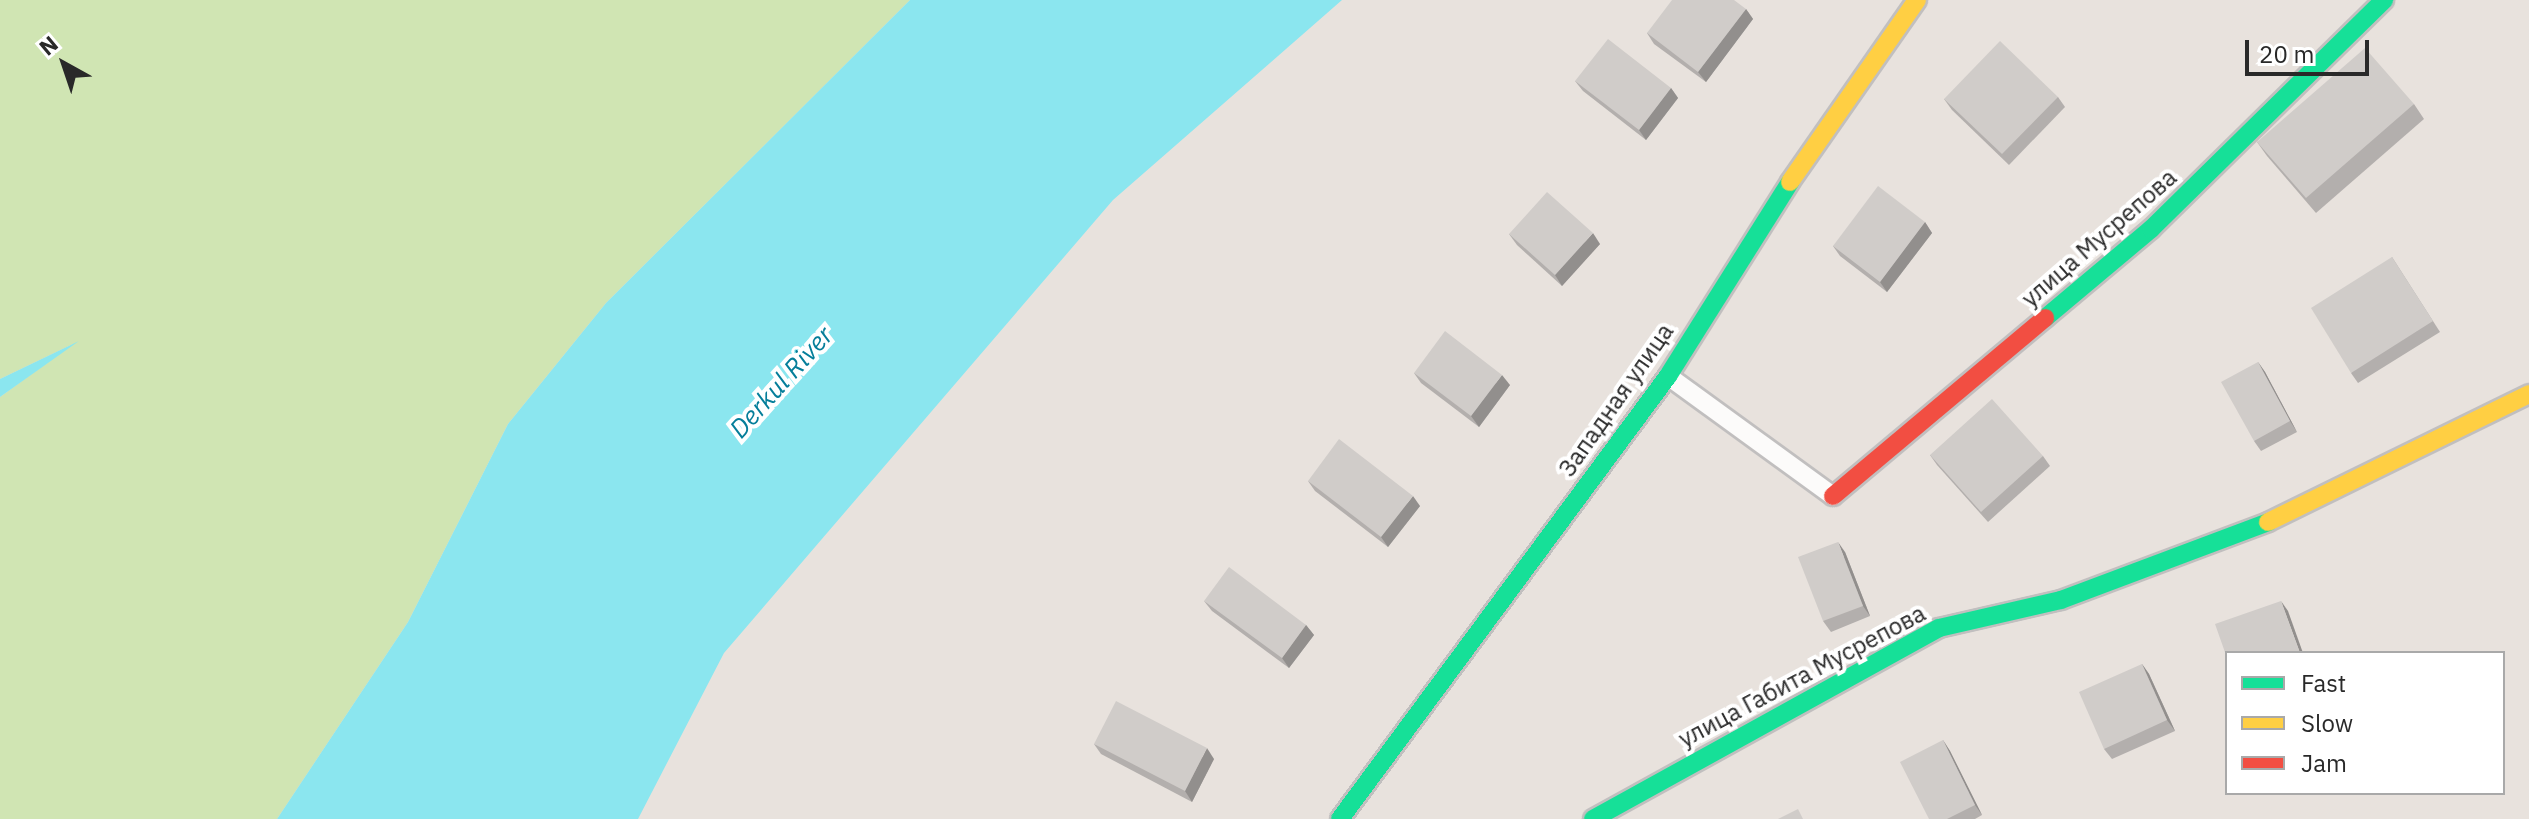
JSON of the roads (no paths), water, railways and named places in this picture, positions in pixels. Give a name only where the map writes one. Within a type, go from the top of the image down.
[{"type":"street","name":"Западная улица","points":[[1340,819],[1668,376],[1759,226],[1917,0]]},
{"type":"street","name":"улица Мусрепова","points":[[1833,496],[2151,229],[2384,0]]},
{"type":"street","name":"улица Габита Мусрепова","points":[[1593,819],[1939,628],[2061,600],[2247,533],[2529,394]]},
{"type":"lane","points":[[1668,376],[1833,496]]},
{"type":"water","name":"Derkul River","points":[[910,0],[1342,0],[1113,200],[724,653],[638,819],[277,819],[408,622],[508,424],[606,303]]},
{"type":"water","points":[[79,341],[0,397],[0,379]]}]
